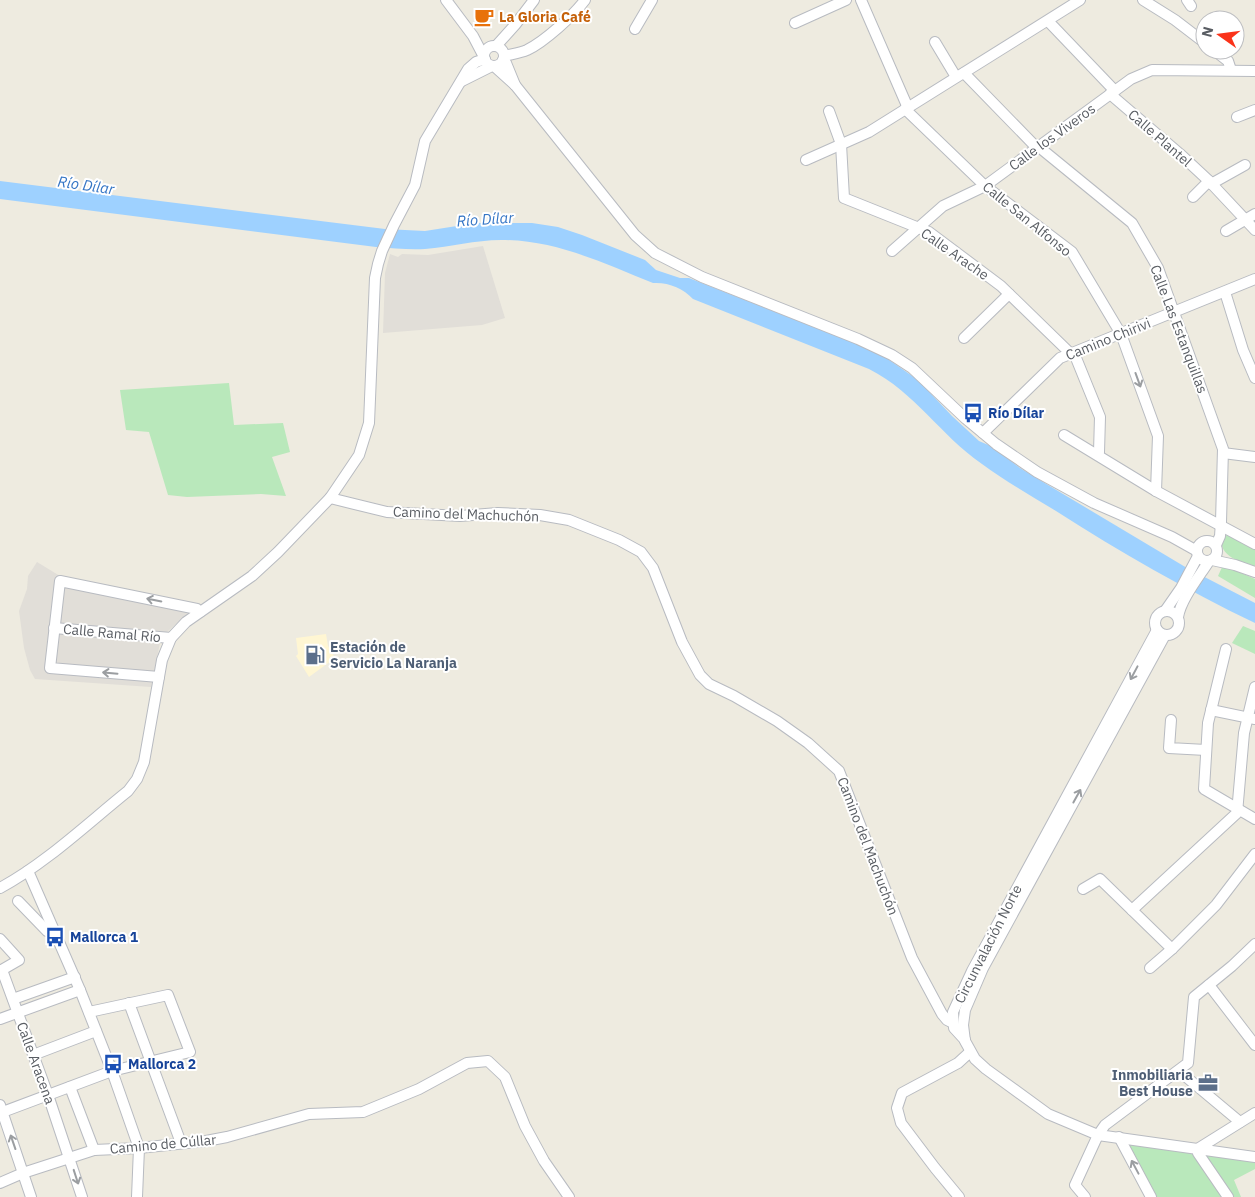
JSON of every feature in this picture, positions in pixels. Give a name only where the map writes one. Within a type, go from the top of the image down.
[{"type":"street","points":[[446,0],[473,36],[495,56],[506,63],[514,84],[635,235],[655,253],[702,277],[858,339],[892,355],[919,374],[983,433],[1012,456],[1061,487],[1172,537],[1206,547],[1235,565]]},
{"type":"street","points":[[460,83],[495,56],[534,0]]},
{"type":"street","points":[[495,56],[528,49],[579,9],[585,0]]},
{"type":"street","points":[[635,29],[652,0]]},
{"type":"street","points":[[795,24],[846,0]]},
{"type":"street","name":"Calle San Alfonso","points":[[861,0],[906,109],[984,186],[1072,252],[1121,334],[1158,436],[1156,491]]},
{"type":"street","points":[[806,160],[869,132],[1080,0]]},
{"type":"street","points":[[1143,0],[1195,35]]},
{"type":"street","points":[[1048,20],[1113,92]]},
{"type":"street","points":[[0,888],[28,871],[128,791],[137,779],[144,762],[159,677],[165,649],[170,638],[200,612],[252,576],[278,552],[330,498],[360,455],[369,423],[375,278],[382,251],[415,185],[425,141],[460,83],[466,62],[474,52],[473,36]]},
{"type":"street","name":"Calle Las Estanquillas","points":[[935,42],[960,75],[1038,148],[1132,223],[1158,268],[1223,449],[1220,536],[1206,547]]},
{"type":"street","points":[[1227,60],[1230,70]]},
{"type":"street","name":"Calle los Viveros","points":[[892,251],[943,206],[984,186],[1131,79],[1152,70],[1255,71]]},
{"type":"street","name":"Calle Plantel","points":[[1113,92],[1210,183],[1255,230]]},
{"type":"street","points":[[1237,117],[1255,110]]},
{"type":"street","name":"Calle Arache","points":[[829,111],[841,144],[844,198],[929,232],[1009,294],[1072,353],[1100,417],[1098,455]]},
{"type":"street","points":[[1194,198],[1210,183],[1245,164]]},
{"type":"street","points":[[1226,231],[1255,214]]},
{"type":"street","name":"Camino Chirivi","points":[[983,433],[1060,358],[1255,279]]},
{"type":"street","points":[[1225,292],[1243,350],[1255,378]]},
{"type":"street","points":[[964,338],[1009,294]]},
{"type":"street","points":[[1243,350],[1255,346]]},
{"type":"street","points":[[1064,435],[1156,491],[1255,544]]},
{"type":"street","points":[[1223,454],[1255,457]]},
{"type":"street","name":"Camino del Machuchón","points":[[330,498],[387,512],[460,516],[498,513],[569,520],[619,540],[641,552],[653,568],[682,642],[700,676],[709,684],[734,696],[785,727],[808,743],[839,770],[912,958],[942,1014],[946,1020],[953,1023]]},
{"type":"street","points":[[1206,547],[1203,560],[1235,565],[1255,572]]},
{"type":"street","points":[[1196,572],[1216,556],[1206,547]]},
{"type":"street","points":[[1165,611],[1173,612],[1178,617],[1180,623],[1176,631],[1171,634],[1161,632],[1155,622],[1156,618],[1185,590],[1196,572],[1206,547]]},
{"type":"street","points":[[159,677],[50,668],[60,581],[197,609],[200,612]]},
{"type":"street","points":[[1178,617],[1185,590]]},
{"type":"street","name":"Calle Ramal Río","points":[[54,628],[170,638]]},
{"type":"street","name":"Circunvalación Norte","points":[[953,1023],[953,1012],[972,971],[1161,632]]},
{"type":"street","name":"Circunvalación Norte","points":[[965,1041],[963,1025],[965,1010],[983,968],[1161,632]]},
{"type":"street","points":[[1226,649],[1211,710],[1204,789],[1255,819]]},
{"type":"street","points":[[1132,910],[1237,813],[1244,733],[1252,718],[1255,687]]},
{"type":"street","points":[[1211,710],[1252,718]]},
{"type":"street","points":[[1171,720],[1169,748],[1206,750]]},
{"type":"street","points":[[1150,968],[1216,905],[1255,854]]},
{"type":"street","points":[[28,871],[89,1012],[112,1071],[138,1148],[137,1197]]},
{"type":"street","points":[[1083,889],[1100,879],[1172,949]]},
{"type":"street","points":[[18,901],[47,931],[56,934]]},
{"type":"street","points":[[0,939],[20,960],[1,971]]},
{"type":"street","points":[[1085,1197],[1074,1185],[1098,1135],[1105,1125],[1188,1063],[1194,997],[1255,946]]},
{"type":"street","name":"Calle Aracena","points":[[1,971],[48,1095],[82,1197]]},
{"type":"street","points":[[13,999],[75,977]]},
{"type":"street","points":[[1209,986],[1255,1046]]},
{"type":"street","points":[[0,1019],[80,990]]},
{"type":"street","points":[[31,1197],[24,1172],[1,1110],[112,1071],[190,1052],[168,995],[89,1012]]},
{"type":"street","points":[[129,1003],[181,1143]]},
{"type":"street","points":[[965,1010],[957,1021],[953,1023],[954,1028],[965,1041],[970,1052],[986,1069],[1048,1114],[1098,1135],[1255,1157]]},
{"type":"street","points":[[33,1054],[96,1031]]},
{"type":"street","points":[[959,1197],[904,1127],[899,1118],[897,1108],[902,1093],[958,1063],[970,1052]]},
{"type":"street","name":"Camino de Cúllar","points":[[0,1182],[24,1172],[94,1150],[138,1148],[227,1137],[309,1114],[362,1112],[419,1089],[467,1064],[488,1061],[505,1077],[525,1126],[544,1161],[569,1197]]},
{"type":"street","points":[[1179,1071],[1240,1122]]},
{"type":"street","points":[[70,1087],[94,1150]]},
{"type":"street","points":[[1199,1148],[1255,1113]]},
{"type":"street","points":[[1119,1137],[1151,1197]]},
{"type":"street","points":[[1199,1148],[1198,1153],[1228,1197]]},
{"type":"shaded area","points":[[483,246],[505,318],[482,325],[383,333],[385,273],[390,254],[398,257],[402,254],[428,255]]},
{"type":"shaded area","points":[[37,562],[60,576],[196,605],[166,633],[160,643],[151,687],[35,679],[30,670],[24,648],[19,611],[27,589],[28,576]]},
{"type":"shaded area","name":"Estación de Servicio La Naranja","points":[[326,634],[328,646],[335,658],[309,677],[296,656],[298,654],[296,638]]},
{"type":"green space","points":[[229,383],[234,425],[283,423],[290,452],[272,457],[286,496],[261,494],[187,497],[168,495],[149,432],[126,430],[120,390]]},
{"type":"green space","points":[[1227,535],[1255,548],[1255,568],[1237,561],[1227,554],[1222,544],[1222,538]]},
{"type":"green space","points":[[1223,565],[1255,579],[1255,598],[1218,576]]},
{"type":"green space","points":[[1243,626],[1255,631],[1255,654],[1232,643]]},
{"type":"green space","points":[[1127,1143],[1192,1153],[1222,1197],[1156,1197]]},
{"type":"green space","points":[[1204,1156],[1255,1162],[1255,1169],[1234,1180],[1241,1197],[1232,1197]]},
{"type":"water","points":[[0,181],[385,229],[425,231],[476,223],[532,223],[558,227],[582,235],[645,260],[656,270],[680,278],[689,278],[885,357],[918,380],[979,441],[993,447],[1020,468],[1187,568],[1255,603],[1255,623],[1154,570],[1000,476],[953,440],[900,390],[869,369],[693,299],[675,286],[653,283],[579,254],[541,244],[501,240],[425,249],[376,247],[0,199]]},
{"type":"place","name":"La Gloria Café","points":[[484,17]]},
{"type":"place","name":"Río Dílar","points":[[973,413]]},
{"type":"place","name":"Estación de Servicio La Naranja","points":[[315,655]]},
{"type":"place","name":"Mallorca 1","points":[[55,937]]},
{"type":"place","name":"Mallorca 2","points":[[113,1064]]},
{"type":"place","name":"Inmobiliaria Best House","points":[[1208,1083]]}]
